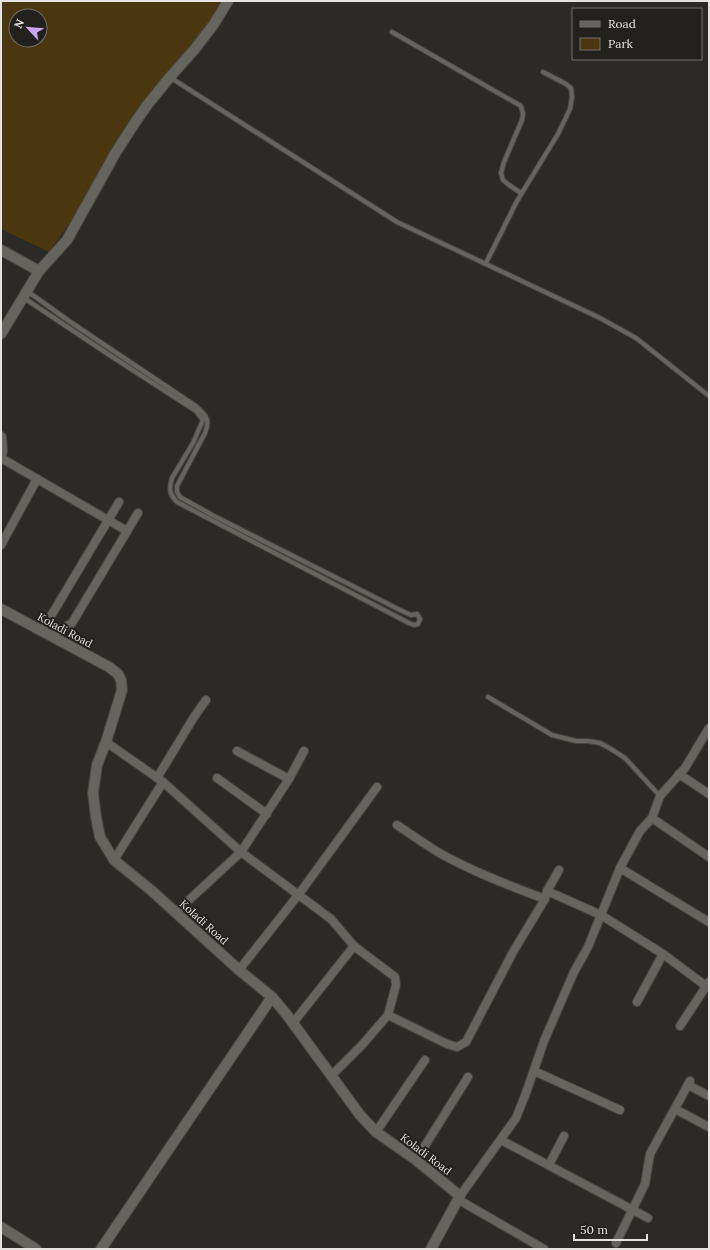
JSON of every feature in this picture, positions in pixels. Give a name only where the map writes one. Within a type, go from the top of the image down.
[{"type":"street","points":[[1,334],[39,272],[67,240],[116,152],[148,104],[194,50],[214,24],[228,1]]},
{"type":"street","points":[[1,250],[39,272]]},
{"type":"street","points":[[1,437],[1,455]]},
{"type":"street","points":[[1,458],[127,531]]},
{"type":"street","points":[[1,545],[37,479]]},
{"type":"street","points":[[42,631],[119,502]]},
{"type":"street","points":[[51,636],[72,623],[138,513]]},
{"type":"street","name":"Koladi Road","points":[[1,609],[109,667],[118,674],[122,680],[122,690],[106,742],[97,765],[93,793],[100,837],[114,860],[176,912],[239,970],[272,997],[293,1023],[360,1115],[376,1132],[416,1160],[460,1198]]},
{"type":"street","points":[[114,860],[194,717],[206,700]]},
{"type":"street","points":[[431,1249],[460,1198],[516,1118],[544,1041],[574,972],[588,947],[620,868],[640,831],[652,818],[660,796],[685,768],[709,728]]},
{"type":"street","points":[[106,742],[160,780],[241,852],[331,919],[354,946],[395,977],[396,985],[388,1016],[331,1076]]},
{"type":"street","points":[[237,751],[289,779]]},
{"type":"street","points":[[176,912],[241,852],[289,779],[304,751]]},
{"type":"street","points":[[679,774],[709,794]]},
{"type":"street","points":[[216,778],[267,814]]},
{"type":"street","points":[[239,970],[299,894],[377,786]]},
{"type":"street","points":[[652,818],[709,857]]},
{"type":"street","points":[[397,825],[443,855],[482,874],[600,915],[708,984],[680,1026]]},
{"type":"street","points":[[620,868],[709,922]]},
{"type":"street","points":[[388,1016],[447,1044],[457,1047],[466,1042],[513,952],[559,870]]},
{"type":"street","points":[[293,1023],[354,946]]},
{"type":"street","points":[[637,1002],[663,954]]},
{"type":"street","points":[[101,1249],[272,997]]},
{"type":"street","points":[[376,1132],[425,1060]]},
{"type":"street","points":[[534,1071],[620,1110]]},
{"type":"street","points":[[416,1160],[468,1077]]},
{"type":"street","points":[[616,1243],[645,1184],[650,1154],[689,1083],[709,1096]]},
{"type":"street","points":[[675,1109],[709,1128]]},
{"type":"street","points":[[549,1165],[564,1136]]},
{"type":"street","points":[[500,1140],[648,1218]]},
{"type":"street","points":[[460,1198],[544,1249]]},
{"type":"street","points":[[1,1227],[36,1249]]},
{"type":"lane","points":[[392,32],[521,106],[523,114],[522,120],[504,162],[501,173],[503,180],[508,185],[521,193]]},
{"type":"lane","points":[[486,263],[521,193],[546,153],[570,109],[572,97],[571,88],[543,72]]},
{"type":"lane","points":[[170,77],[397,222],[600,318],[636,338],[709,396]]},
{"type":"lane","points":[[25,294],[69,321],[197,407],[207,417],[208,425],[205,433],[177,486],[180,497],[214,516],[406,613],[411,615],[417,614],[420,619],[418,624],[414,625],[409,623],[177,502],[170,492],[169,487],[172,478],[200,429],[203,420],[201,416],[192,408],[108,354],[25,294]]},
{"type":"lane","points":[[488,697],[552,735],[576,741],[588,740],[600,743],[611,749],[625,758],[660,796]]},
{"type":"green space","points":[[1,1],[224,1],[49,252],[1,229]]}]
